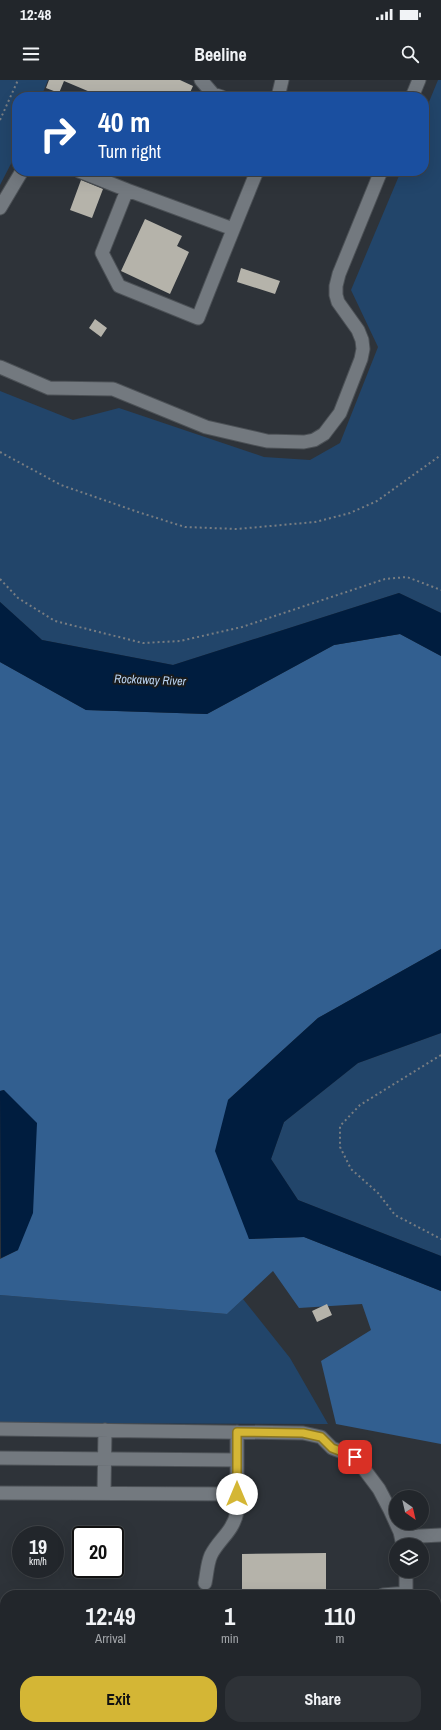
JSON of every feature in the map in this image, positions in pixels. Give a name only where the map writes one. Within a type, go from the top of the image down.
[{"type":"street","points":[[201,80],[211,92]]},
{"type":"street","points":[[279,92],[282,80]]},
{"type":"street","points":[[414,92],[419,80]]},
{"type":"street","points":[[0,208],[19,176]]},
{"type":"street","points":[[92,176],[233,229]]},
{"type":"street","points":[[127,190],[102,253],[119,286],[198,318],[255,176]]},
{"type":"street","points":[[0,367],[49,388],[114,389],[214,429],[267,441],[304,442],[314,440],[324,434],[340,413],[361,359],[362,340],[358,330],[338,302],[336,286],[339,274],[379,176]]},
{"type":"street","points":[[0,1429],[303,1433],[321,1437],[332,1448],[355,1457],[365,1469],[390,1510],[401,1538]]},
{"type":"street","points":[[104,1494],[105,1430]]},
{"type":"street","points":[[205,1583],[208,1565],[212,1555],[234,1523],[237,1512],[237,1432]]},
{"type":"street","points":[[0,1458],[237,1460]]},
{"type":"street","points":[[0,1493],[237,1494]]},
{"type":"street","points":[[422,1538],[441,1535]]},
{"type":"street","points":[[406,1578],[406,1590]]},
{"type":"path","points":[[13,92],[18,80]]},
{"type":"path","points":[[0,120],[12,93]]},
{"type":"path","points":[[0,452],[61,485],[185,527],[237,529],[315,522],[350,513],[377,501],[441,454]]},
{"type":"path","points":[[0,579],[18,598],[55,621],[143,643],[180,641],[242,627],[385,578],[407,577],[441,590]]},
{"type":"path","points":[[441,1055],[360,1105],[340,1126],[340,1147],[351,1169],[378,1193],[395,1214],[441,1239]]},
{"type":"shaded area","points":[[0,80],[48,80],[43,92],[12,92],[12,162],[0,185]]},
{"type":"shaded area","points":[[438,80],[441,80],[441,613],[399,593],[173,665],[42,640],[0,602],[0,391],[73,420],[119,408],[264,457],[310,460],[340,443],[378,347],[351,290],[399,176],[429,176],[429,102]]},
{"type":"shaded area","points":[[400,634],[441,656],[441,949],[318,1018],[228,1100],[249,1239],[304,1237],[441,1291],[441,1444],[336,1424],[321,1361],[371,1330],[362,1304],[299,1308],[273,1271],[227,1314],[0,1295],[0,1259],[18,1250],[4,1090],[0,1091],[0,662],[86,710],[207,714],[334,645]]},
{"type":"shaded area","points":[[441,1033],[441,1256],[298,1200],[271,1159],[284,1122],[358,1063]]},
{"type":"shaded area","points":[[0,1295],[227,1314],[243,1299],[290,1358],[328,1424],[0,1423]]},
{"type":"water","name":"Rockaway River","points":[[399,593],[441,613],[441,656],[400,634],[334,645],[207,714],[86,710],[0,662],[0,602],[42,640],[173,665]]},
{"type":"water","points":[[441,949],[441,1033],[358,1063],[284,1122],[271,1159],[298,1200],[441,1256],[441,1291],[304,1237],[249,1239],[215,1151],[228,1100],[318,1018]]},
{"type":"water","points":[[4,1090],[37,1123],[33,1213],[18,1250],[1,1258],[0,1091]]},
{"type":"building","points":[[49,80],[180,80],[193,86],[190,92],[90,92],[64,81],[59,92],[46,88]]},
{"type":"building","points":[[81,180],[103,189],[92,218],[70,210]]},
{"type":"building","points":[[145,219],[182,236],[177,246],[189,252],[170,294],[121,271]]},
{"type":"building","points":[[241,268],[280,281],[275,294],[237,282]]},
{"type":"building","points":[[95,319],[107,328],[101,337],[89,328]]},
{"type":"building","points":[[327,1304],[332,1315],[317,1322],[312,1311]]},
{"type":"building","points":[[326,1553],[326,1590],[242,1590],[242,1554]]},
{"type":"route","points":[[237,1494],[237,1432],[303,1433],[321,1437],[332,1448],[355,1457]]}]
